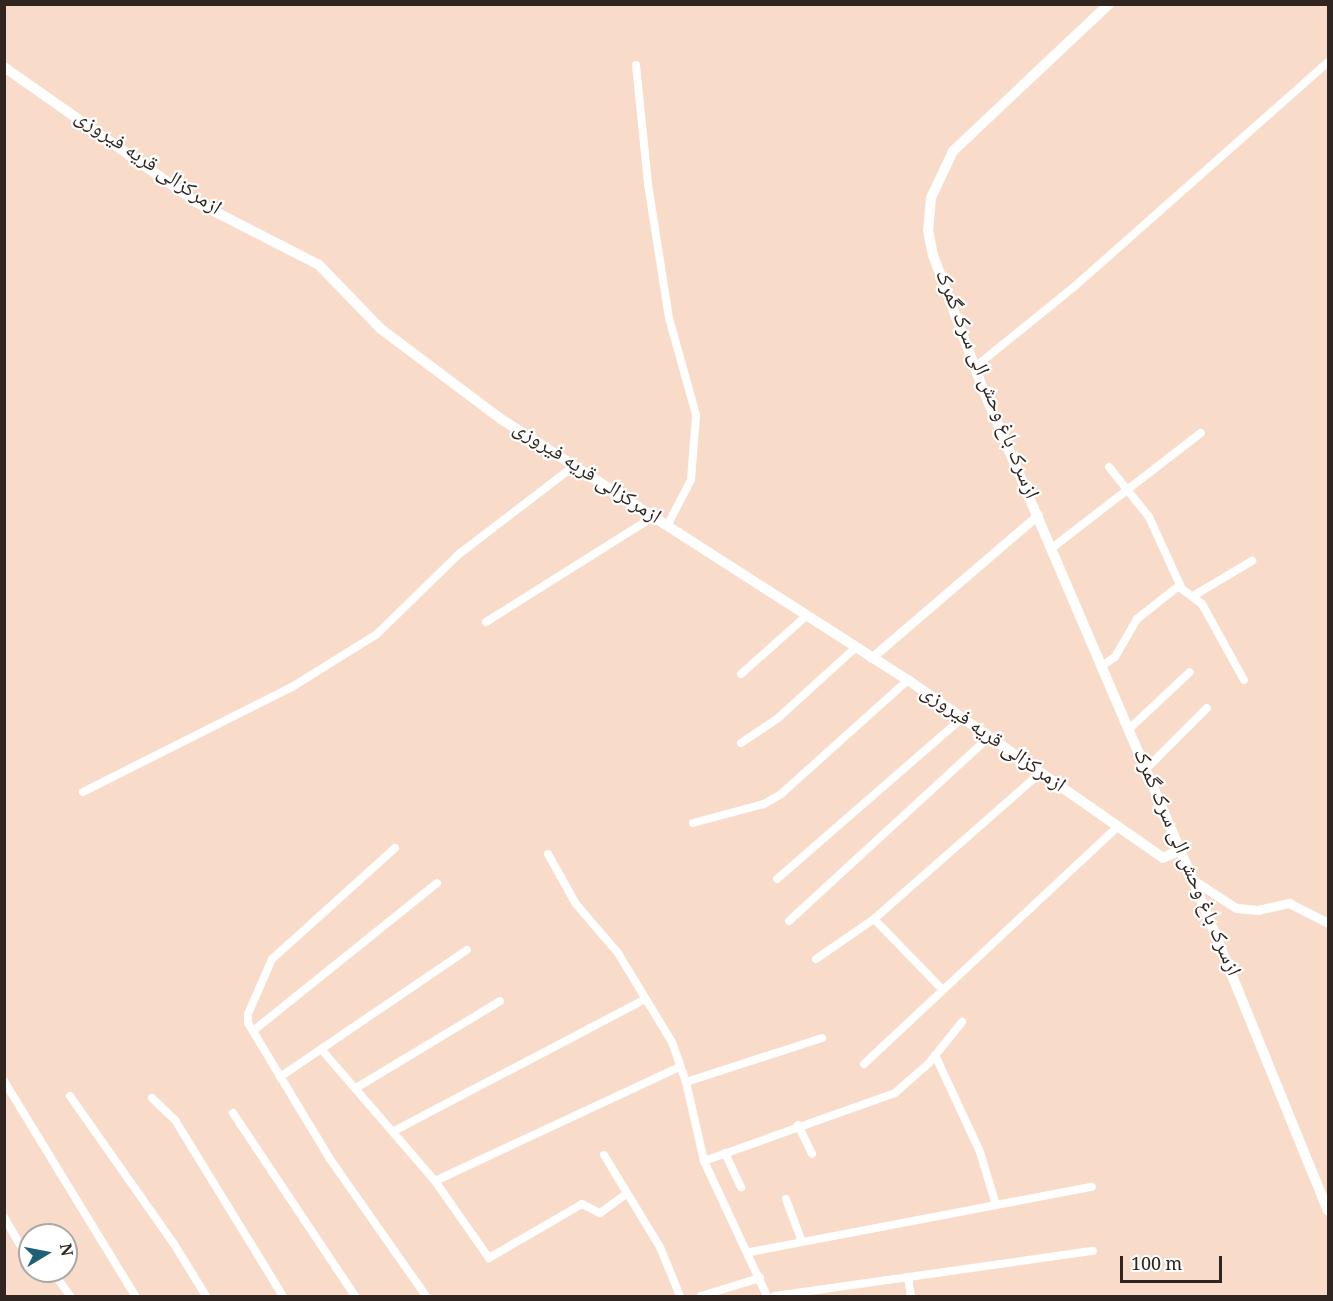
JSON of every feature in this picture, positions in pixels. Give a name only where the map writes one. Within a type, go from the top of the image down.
[{"type":"main road","name":"ازسرک باغ وحش الی سرک گمرک","points":[[1109,4],[953,151],[931,198],[928,230],[939,279],[1193,880],[1329,1212]]},
{"type":"main road","name":"ازمرکزالی قریه فیروزی","points":[[4,67],[196,202],[319,265],[381,329],[501,419],[908,680],[1039,774],[1163,858],[1180,850]]},
{"type":"street","points":[[975,367],[1075,286],[1329,62]]},
{"type":"street","points":[[636,64],[648,184],[669,318],[696,415],[691,480],[667,526]]},
{"type":"street","points":[[1052,548],[1201,433]]},
{"type":"street","points":[[83,792],[292,687],[377,634],[459,554],[574,466]]},
{"type":"street","points":[[1109,467],[1149,517],[1180,585],[1202,604],[1244,680]]},
{"type":"street","name":"ازسرک باغ وحش الی سرک گمرک","points":[[871,658],[1038,515]]},
{"type":"street","points":[[486,622],[653,517]]},
{"type":"street","points":[[1193,596],[1252,561]]},
{"type":"street","points":[[1102,666],[1115,657],[1137,619],[1180,585]]},
{"type":"street","points":[[741,674],[806,616]]},
{"type":"street","points":[[741,743],[777,719],[855,648]]},
{"type":"street","points":[[1129,729],[1190,672]]},
{"type":"street","points":[[693,823],[764,804],[781,795],[908,680]]},
{"type":"street","points":[[1146,769],[1207,708]]},
{"type":"street","points":[[777,879],[962,718]]},
{"type":"street","points":[[789,921],[988,738]]},
{"type":"street","points":[[816,959],[874,919],[1039,774]]},
{"type":"street","points":[[864,1064],[1118,826]]},
{"type":"street","points":[[395,848],[273,959],[248,1006],[248,1023],[330,1159],[426,1296]]},
{"type":"street","points":[[548,854],[576,904],[618,953],[672,1042],[686,1082],[704,1161],[750,1252],[767,1296]]},
{"type":"street","points":[[1193,880],[1236,908],[1258,910],[1289,903],[1329,923]]},
{"type":"street","points":[[253,1031],[437,883]]},
{"type":"street","points":[[874,919],[943,990]]},
{"type":"street","points":[[280,1077],[467,950]]},
{"type":"street","points":[[394,1131],[645,999]]},
{"type":"street","points":[[356,1088],[500,1001]]},
{"type":"street","points":[[704,1161],[798,1125],[895,1093],[935,1055],[962,1022]]},
{"type":"street","points":[[686,1082],[822,1038]]},
{"type":"street","points":[[321,1049],[435,1181],[489,1258],[582,1204],[600,1213],[626,1194]]},
{"type":"street","points":[[935,1055],[980,1152],[996,1205]]},
{"type":"street","points":[[435,1181],[680,1067]]},
{"type":"street","points":[[4,1081],[135,1296]]},
{"type":"street","points":[[70,1095],[174,1244],[206,1296]]},
{"type":"street","points":[[152,1098],[175,1119],[283,1296]]},
{"type":"street","points":[[233,1113],[355,1296]]},
{"type":"street","points":[[798,1125],[812,1154]]},
{"type":"street","points":[[725,1153],[741,1187]]},
{"type":"street","points":[[604,1155],[660,1247],[680,1296]]},
{"type":"street","points":[[750,1252],[1092,1187]]},
{"type":"street","points":[[786,1199],[802,1242]]},
{"type":"street","points":[[4,1217],[18,1241]]},
{"type":"street","points":[[776,1296],[1093,1251]]},
{"type":"street","points":[[908,1277],[911,1296]]},
{"type":"street","points":[[701,1296],[760,1278]]},
{"type":"street","points":[[61,1283],[70,1296]]}]
